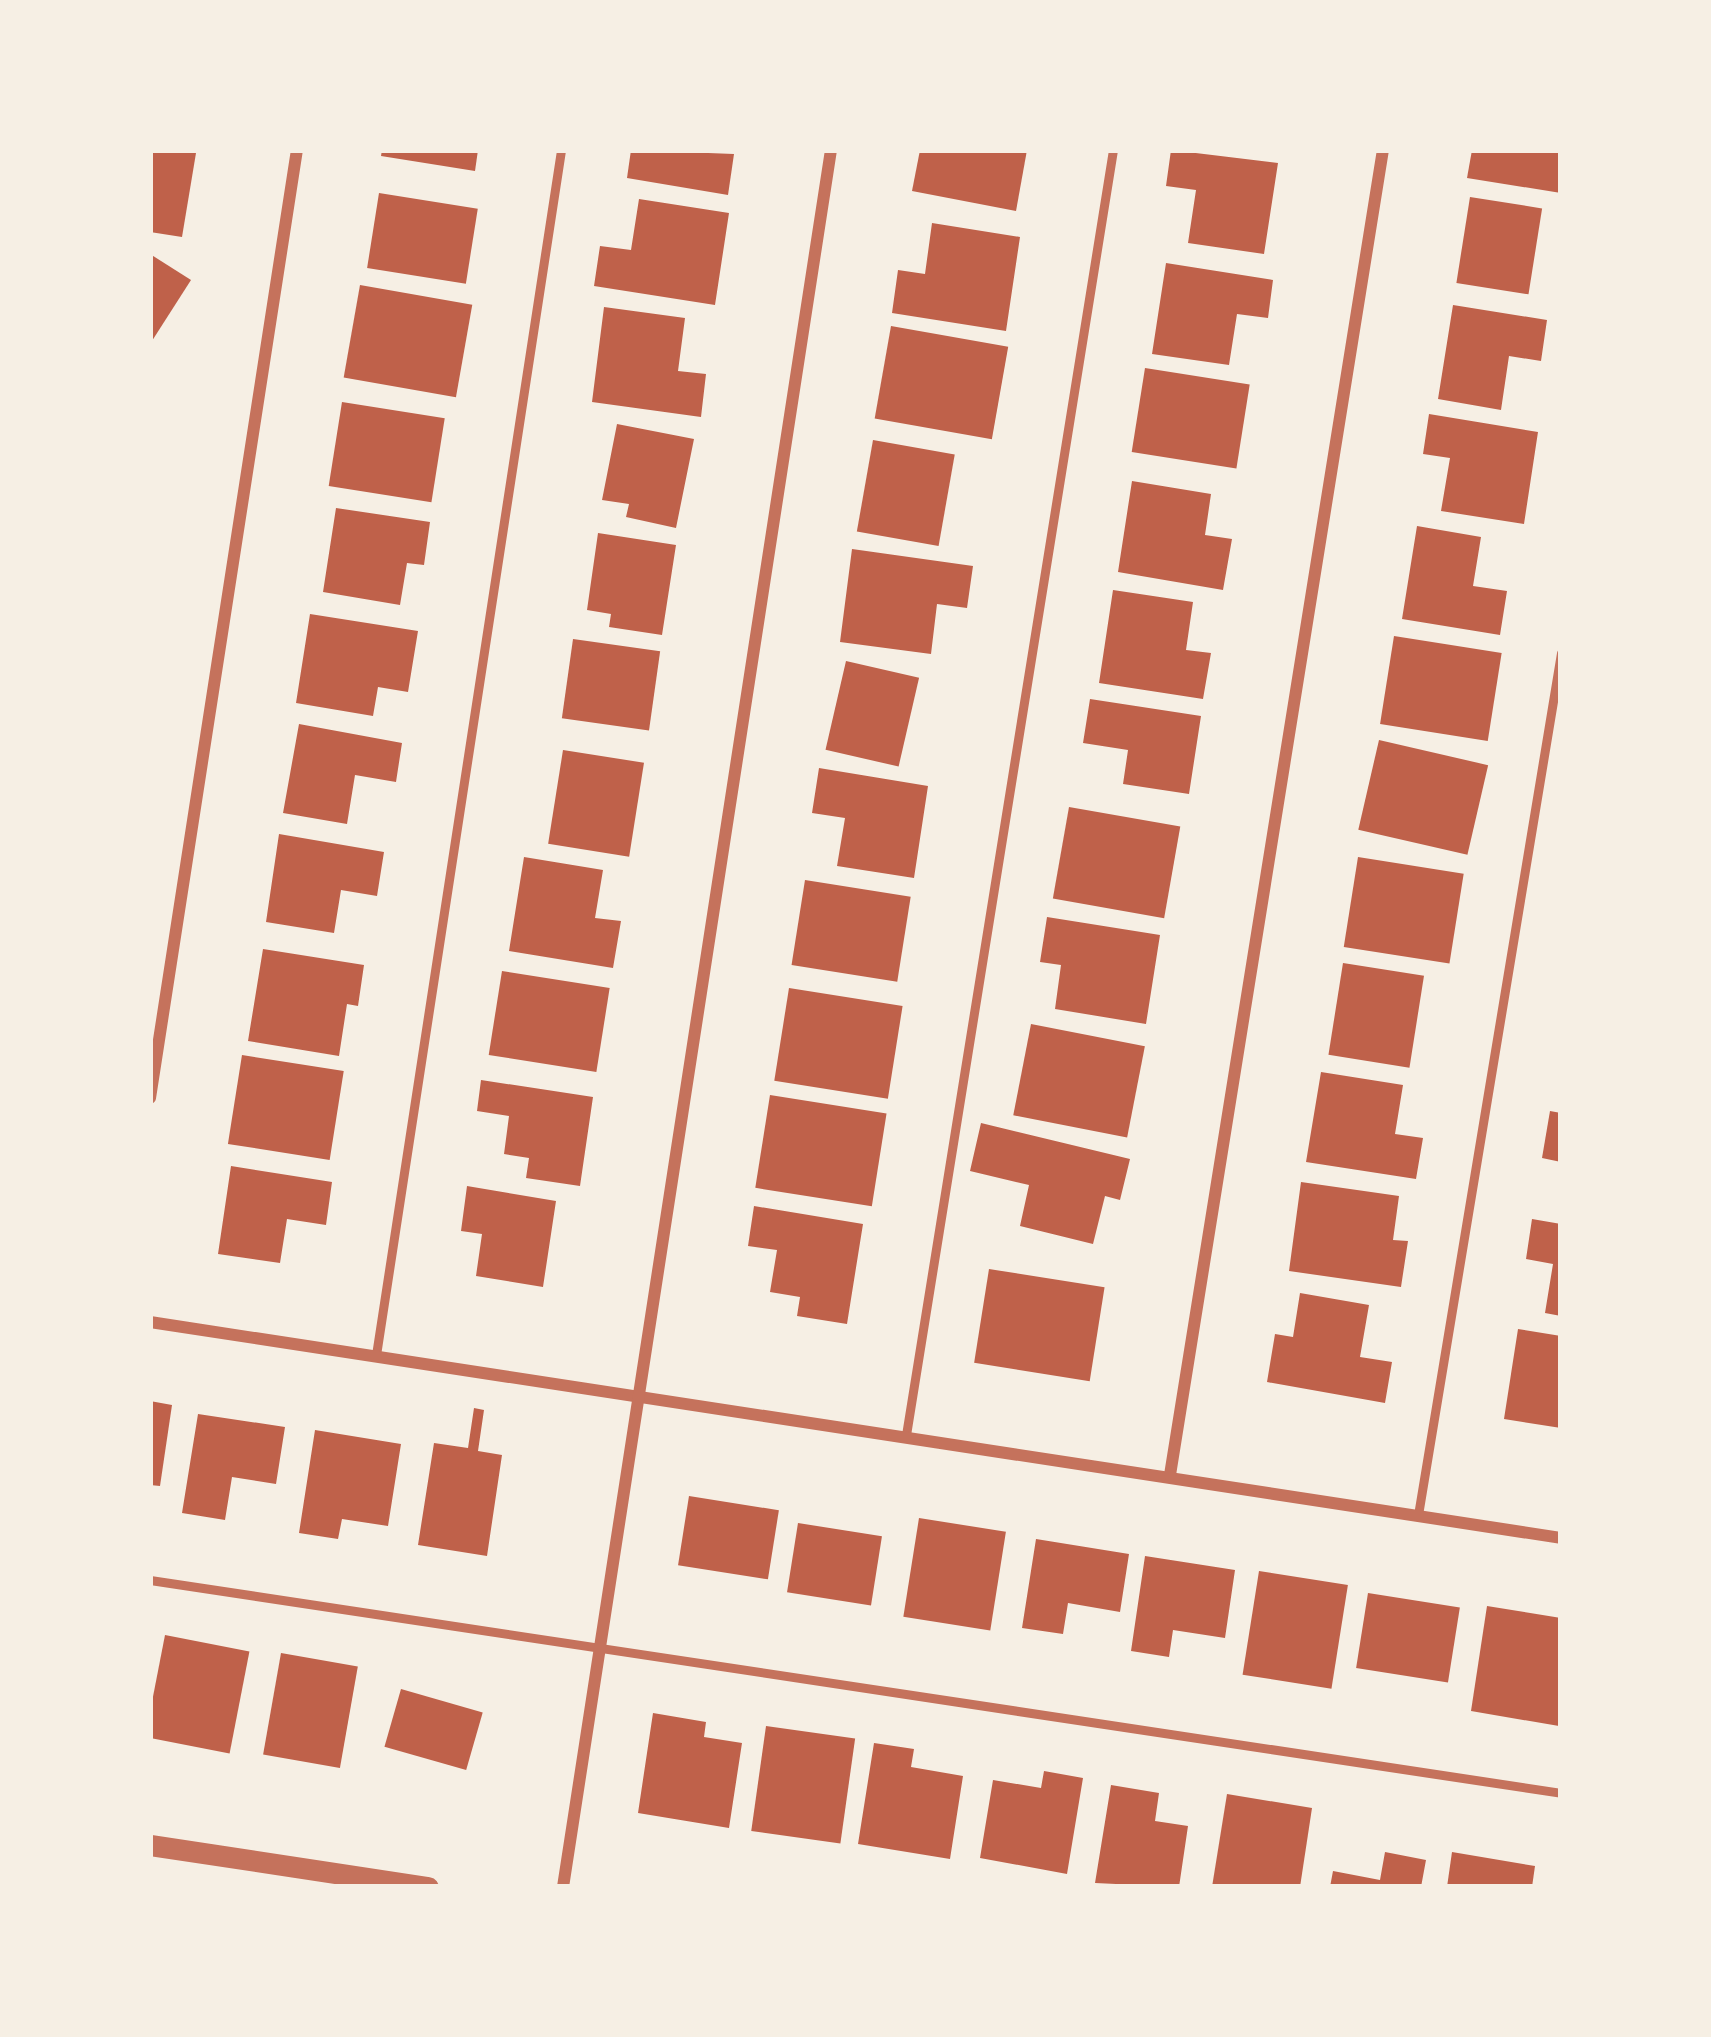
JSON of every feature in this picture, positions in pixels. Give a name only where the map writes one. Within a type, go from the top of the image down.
[{"type":"street","points":[[150,1098],[297,150]]},
{"type":"street","points":[[563,1887],[830,150]]},
{"type":"street","points":[[1170,1475],[1383,150]]},
{"type":"street","points":[[150,1322],[1561,1538]]},
{"type":"street","points":[[150,1845],[428,1887]]},
{"type":"lane","points":[[376,1355],[561,150]]},
{"type":"lane","points":[[906,1435],[1113,150]]},
{"type":"lane","points":[[1418,1515],[1561,653]]},
{"type":"lane","points":[[150,1580],[602,1643],[1561,1793]]},
{"type":"building","points":[[150,150],[196,153],[182,237],[150,232]]},
{"type":"building","points":[[382,150],[478,150],[475,171],[381,156]]},
{"type":"building","points":[[631,150],[734,154],[728,195],[627,178]]},
{"type":"building","points":[[920,150],[1027,150],[1016,211],[912,191]]},
{"type":"building","points":[[1171,150],[1278,163],[1264,254],[1188,243],[1196,190],[1166,186]]},
{"type":"building","points":[[1472,150],[1561,150],[1561,193],[1467,178]]},
{"type":"building","points":[[379,193],[478,209],[466,284],[367,268]]},
{"type":"building","points":[[1470,197],[1542,208],[1528,294],[1456,283]]},
{"type":"building","points":[[639,199],[729,213],[715,305],[594,286],[600,246],[631,250]]},
{"type":"building","points":[[932,223],[1020,237],[1006,331],[892,313],[898,270],[925,274]]},
{"type":"building","points":[[150,254],[191,280],[150,344]]},
{"type":"building","points":[[1166,263],[1273,280],[1268,318],[1237,314],[1229,365],[1152,354]]},
{"type":"building","points":[[360,285],[472,305],[456,397],[344,378]]},
{"type":"building","points":[[1453,305],[1547,320],[1541,361],[1509,356],[1501,410],[1438,399]]},
{"type":"building","points":[[604,307],[685,318],[678,371],[706,374],[701,417],[592,402]]},
{"type":"building","points":[[891,326],[1008,347],[992,439],[875,419]]},
{"type":"building","points":[[1145,368],[1250,385],[1236,469],[1132,452]]},
{"type":"building","points":[[342,402],[445,418],[431,502],[329,486]]},
{"type":"building","points":[[1429,414],[1538,432],[1524,524],[1441,511],[1450,458],[1423,454]]},
{"type":"building","points":[[617,424],[694,439],[676,528],[626,517],[629,504],[602,500]]},
{"type":"building","points":[[873,440],[955,454],[939,546],[857,532]]},
{"type":"building","points":[[1132,481],[1211,494],[1205,535],[1232,539],[1223,590],[1118,572]]},
{"type":"building","points":[[336,508],[430,522],[424,565],[407,563],[400,605],[323,592]]},
{"type":"building","points":[[1417,526],[1481,537],[1473,586],[1507,591],[1500,635],[1402,619]]},
{"type":"building","points":[[598,533],[676,545],[662,635],[609,627],[611,614],[587,610]]},
{"type":"building","points":[[852,549],[973,566],[967,608],[937,604],[931,654],[840,642]]},
{"type":"building","points":[[1113,590],[1193,602],[1186,650],[1211,653],[1203,699],[1099,683]]},
{"type":"building","points":[[310,614],[418,631],[408,692],[378,687],[373,716],[296,703]]},
{"type":"building","points":[[1394,636],[1502,653],[1488,741],[1380,724]]},
{"type":"building","points":[[573,639],[660,651],[649,730],[562,718]]},
{"type":"building","points":[[846,661],[919,678],[899,767],[826,750]]},
{"type":"building","points":[[1090,699],[1201,716],[1189,794],[1123,784],[1128,750],[1083,743]]},
{"type":"building","points":[[299,724],[402,743],[396,782],[355,775],[347,824],[283,813]]},
{"type":"building","points":[[1379,740],[1488,765],[1467,855],[1358,830]]},
{"type":"building","points":[[563,750],[644,763],[629,857],[548,844]]},
{"type":"building","points":[[819,768],[928,786],[914,878],[837,866],[845,818],[812,813]]},
{"type":"building","points":[[1069,807],[1180,827],[1164,918],[1053,899]]},
{"type":"building","points":[[279,834],[384,852],[377,896],[341,890],[334,933],[266,922]]},
{"type":"building","points":[[524,857],[603,870],[595,918],[621,921],[613,968],[509,951]]},
{"type":"building","points":[[1358,857],[1464,874],[1449,964],[1344,947]]},
{"type":"building","points":[[805,880],[911,897],[897,982],[792,965]]},
{"type":"building","points":[[1047,917],[1160,935],[1146,1024],[1055,1009],[1061,965],[1040,962]]},
{"type":"building","points":[[263,949],[364,965],[358,1006],[347,1004],[339,1056],[248,1041]]},
{"type":"building","points":[[1343,963],[1424,976],[1409,1068],[1328,1055]]},
{"type":"building","points":[[502,971],[610,988],[596,1072],[489,1055]]},
{"type":"building","points":[[789,988],[903,1006],[888,1099],[774,1081]]},
{"type":"building","points":[[1031,1024],[1145,1046],[1127,1137],[1013,1115]]},
{"type":"building","points":[[242,1055],[344,1071],[330,1160],[228,1144]]},
{"type":"building","points":[[1321,1072],[1403,1085],[1395,1134],[1423,1138],[1416,1179],[1306,1162]]},
{"type":"building","points":[[481,1080],[593,1097],[580,1186],[526,1178],[529,1158],[504,1154],[509,1116],[477,1111]]},
{"type":"building","points":[[770,1095],[887,1113],[872,1206],[755,1188]]},
{"type":"building","points":[[1550,1111],[1561,1113],[1561,1162],[1542,1158]]},
{"type":"building","points":[[981,1123],[1130,1159],[1120,1200],[1105,1196],[1093,1244],[1020,1226],[1029,1185],[970,1171]]},
{"type":"building","points":[[231,1166],[332,1182],[326,1225],[287,1219],[280,1263],[218,1254]]},
{"type":"building","points":[[1301,1182],[1399,1196],[1393,1240],[1408,1241],[1401,1287],[1289,1271]]},
{"type":"building","points":[[467,1186],[556,1201],[543,1287],[476,1276],[482,1234],[461,1231]]},
{"type":"building","points":[[754,1206],[863,1224],[847,1324],[797,1316],[800,1297],[770,1292],[777,1250],[748,1246]]},
{"type":"building","points":[[1532,1219],[1561,1224],[1561,1316],[1545,1313],[1553,1264],[1526,1259]]},
{"type":"building","points":[[989,1269],[1105,1287],[1090,1381],[974,1363]]},
{"type":"building","points":[[1300,1293],[1369,1305],[1360,1357],[1392,1362],[1385,1403],[1267,1382],[1275,1334],[1293,1337]]},
{"type":"building","points":[[1518,1329],[1561,1336],[1561,1428],[1504,1419]]},
{"type":"building","points":[[150,1401],[172,1405],[160,1486],[150,1485]]},
{"type":"building","points":[[474,1408],[484,1410],[478,1451],[502,1455],[487,1556],[418,1545],[434,1443],[468,1448]]},
{"type":"building","points":[[198,1414],[285,1427],[276,1484],[232,1477],[225,1520],[182,1513]]},
{"type":"building","points":[[315,1430],[401,1444],[388,1526],[342,1519],[338,1539],[299,1533]]},
{"type":"building","points":[[689,1496],[779,1510],[768,1579],[678,1565]]},
{"type":"building","points":[[919,1518],[1006,1532],[990,1631],[903,1617]]},
{"type":"building","points":[[798,1523],[882,1536],[871,1605],[787,1592]]},
{"type":"building","points":[[1036,1539],[1129,1554],[1120,1612],[1068,1603],[1063,1634],[1022,1628]]},
{"type":"building","points":[[1145,1556],[1235,1570],[1225,1638],[1173,1630],[1169,1657],[1131,1651]]},
{"type":"building","points":[[1259,1571],[1348,1585],[1331,1689],[1243,1675]]},
{"type":"building","points":[[1368,1593],[1460,1608],[1448,1683],[1356,1668]]},
{"type":"building","points":[[1487,1606],[1561,1618],[1559,1726],[1471,1711]]},
{"type":"building","points":[[165,1635],[249,1651],[230,1753],[150,1738],[150,1712]]},
{"type":"building","points":[[281,1653],[358,1667],[340,1768],[263,1754]]},
{"type":"building","points":[[401,1689],[483,1712],[466,1770],[384,1747]]},
{"type":"building","points":[[653,1713],[706,1722],[704,1737],[742,1743],[729,1828],[638,1813]]},
{"type":"building","points":[[766,1726],[855,1739],[840,1843],[751,1831]]},
{"type":"building","points":[[874,1743],[914,1749],[911,1767],[963,1776],[950,1859],[858,1844]]},
{"type":"building","points":[[1044,1771],[1083,1778],[1067,1874],[980,1858],[993,1780],[1041,1788]]},
{"type":"building","points":[[1111,1785],[1159,1793],[1155,1821],[1188,1826],[1179,1887],[1095,1883]]},
{"type":"building","points":[[1227,1794],[1312,1808],[1300,1887],[1212,1887]]},
{"type":"building","points":[[1385,1852],[1426,1860],[1421,1887],[1330,1887],[1333,1871],[1380,1880]]},
{"type":"building","points":[[1452,1852],[1535,1866],[1532,1887],[1447,1887]]}]
